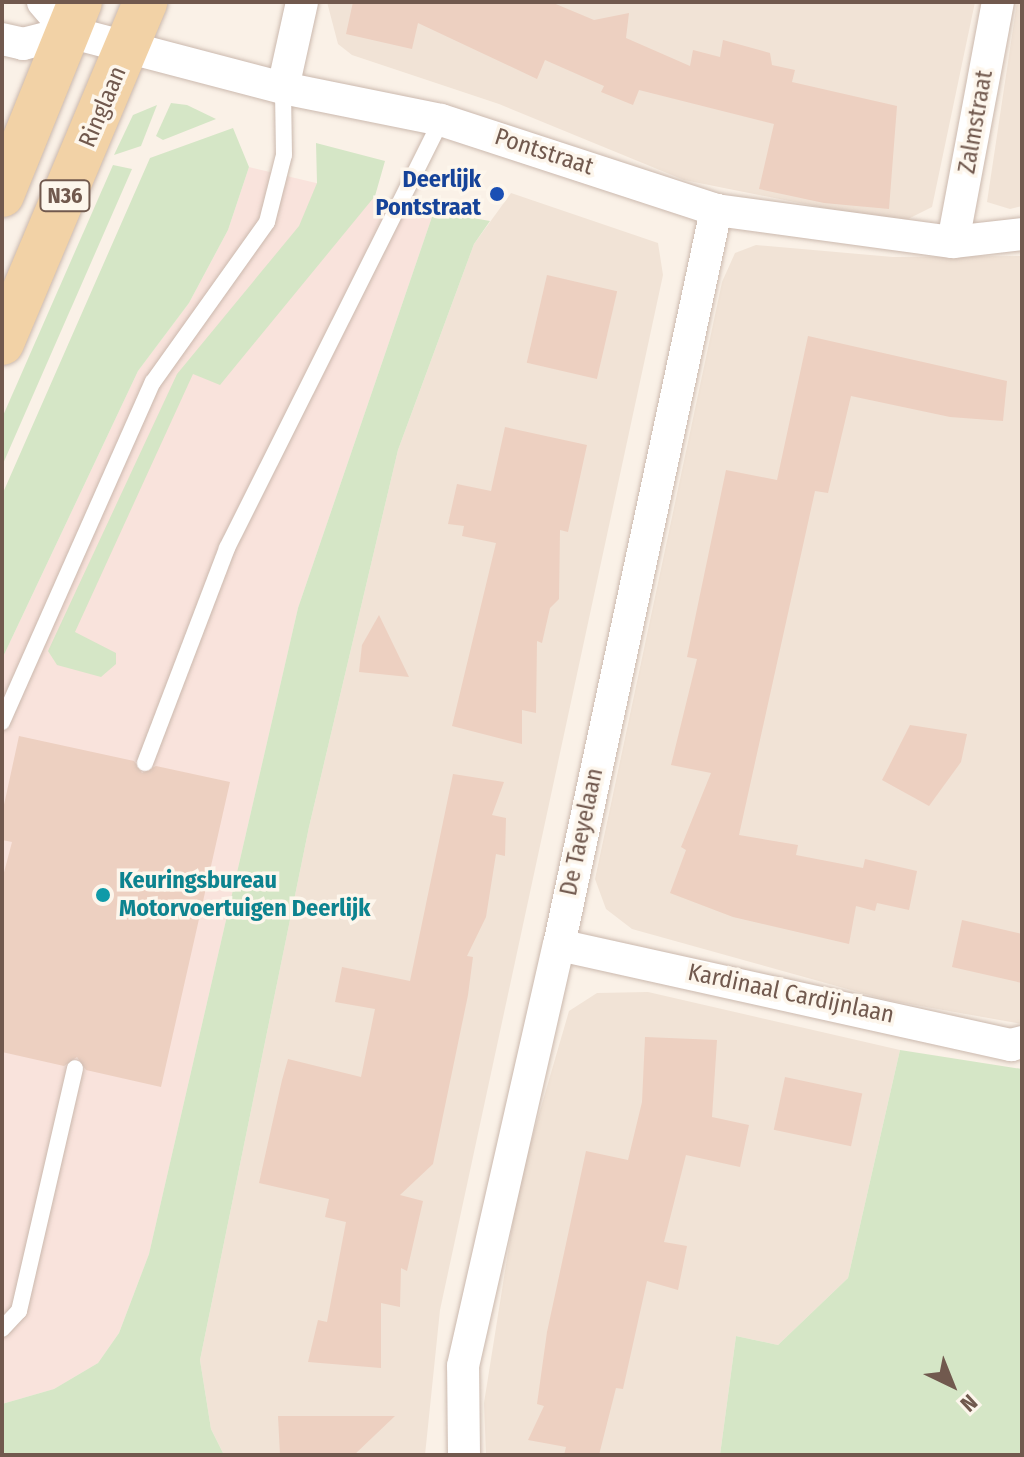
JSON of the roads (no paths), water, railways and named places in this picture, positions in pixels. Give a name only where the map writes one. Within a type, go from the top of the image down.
[{"type":"main road","name":"Ringlaan","points":[[2,343],[145,2]]},
{"type":"main road","name":"N36","points":[[2,195],[64,12]]},
{"type":"street","points":[[283,88],[302,2]]},
{"type":"street","name":"Zalmstraat","points":[[953,242],[998,2]]},
{"type":"street","name":"Pontstraat","points":[[2,39],[23,44],[64,12],[128,48],[283,88],[441,120],[716,210],[953,242],[1022,234]]},
{"type":"street","name":"De Taeyelaan","points":[[464,1455],[463,1366],[559,945],[716,210]]},
{"type":"street","name":"Kardinaal Cardijnlaan","points":[[559,945],[1011,1045],[1022,1042]]},
{"type":"lane","points":[[2,722],[153,382],[267,222],[284,155],[283,88]]},
{"type":"lane","points":[[145,763],[227,548],[441,120]]},
{"type":"lane","points":[[2,1329],[19,1311],[75,1068]]},
{"type":"place","name":"Deerlijk Pontstraat","points":[[497,194]]},
{"type":"place","name":"Keuringsbureau Motorvoertuigen Deerlijk","points":[[103,895]]}]
